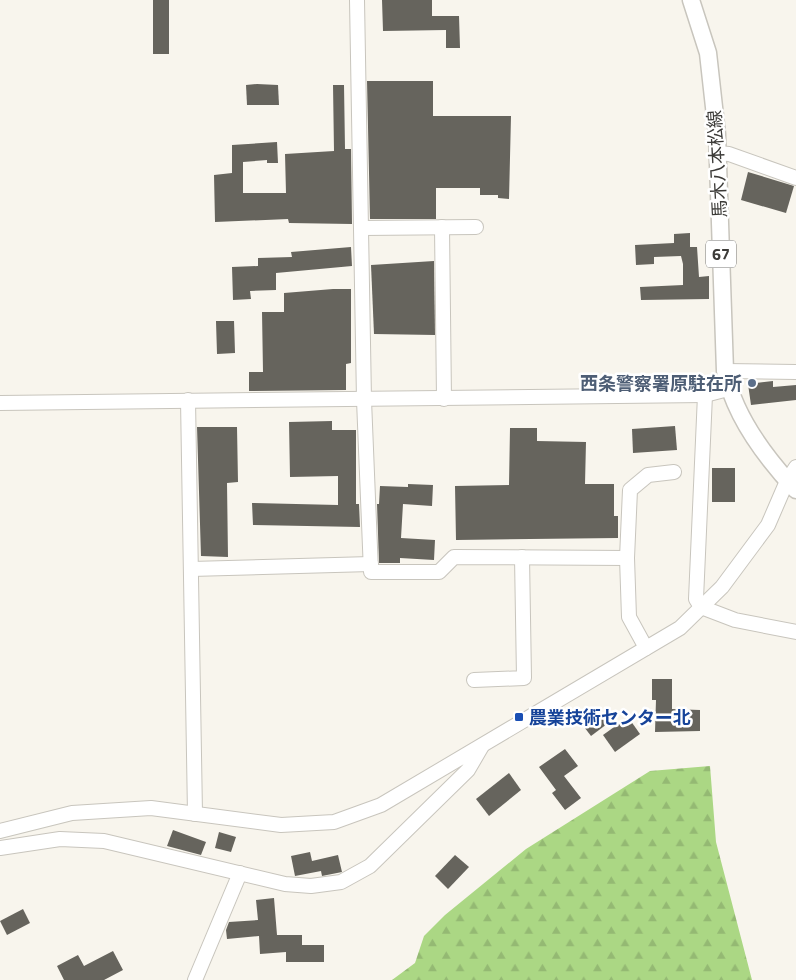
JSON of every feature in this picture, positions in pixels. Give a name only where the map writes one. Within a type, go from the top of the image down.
[{"type":"main road","name":"馬木八本松線","points":[[691,0],[708,53],[717,153],[725,371],[728,389],[754,439],[793,479]]},
{"type":"street","points":[[358,0],[364,400],[371,572],[439,572],[454,557],[627,558]]},
{"type":"street","points":[[717,153],[729,154],[796,178]]},
{"type":"street","points":[[442,227],[444,399]]},
{"type":"street","points":[[362,228],[476,227]]},
{"type":"street","points":[[725,371],[796,372]]},
{"type":"street","points":[[0,403],[705,395],[728,389]]},
{"type":"street","points":[[705,395],[696,599],[701,607],[735,620],[796,632]]},
{"type":"street","points":[[188,400],[196,814]]},
{"type":"street","points":[[646,648],[629,617],[627,558],[630,490],[648,475],[674,472]]},
{"type":"street","points":[[0,831],[72,813],[152,808],[281,825],[334,822],[381,805],[680,628],[722,587],[768,525],[793,479]]},
{"type":"street","points":[[474,680],[524,678],[522,557]]},
{"type":"street","points":[[191,569],[371,564]]},
{"type":"street","points":[[0,848],[60,839],[104,841],[285,884],[311,886],[341,882],[370,866],[468,770],[482,745]]},
{"type":"street","points":[[195,980],[240,874]]},
{"type":"green space","points":[[710,766],[716,842],[752,980],[392,980],[415,963],[424,936],[445,915],[526,849],[650,771]]},
{"type":"building","points":[[153,0],[169,0],[169,54],[153,54]]},
{"type":"building","points":[[382,0],[432,0],[432,16],[459,16],[460,48],[446,48],[446,30],[383,31]]},
{"type":"building","points":[[367,81],[433,81],[433,116],[511,116],[509,199],[498,198],[498,195],[480,195],[480,188],[436,188],[436,219],[370,219]]},
{"type":"building","points":[[246,85],[278,85],[279,105],[247,105]]},
{"type":"building","points":[[333,85],[344,85],[345,149],[351,149],[352,224],[289,223],[288,219],[215,222],[214,175],[232,173],[232,145],[277,142],[278,163],[267,163],[267,160],[243,162],[243,193],[286,193],[285,154],[334,151]]},
{"type":"building","points":[[748,172],[794,186],[786,213],[741,200]]},
{"type":"building","points":[[690,233],[690,247],[697,247],[699,277],[709,276],[709,299],[641,300],[640,287],[683,285],[683,264],[681,256],[654,257],[654,264],[636,265],[635,245],[674,243],[674,234]]},
{"type":"building","points":[[351,247],[352,266],[276,273],[276,290],[250,291],[251,299],[233,300],[232,267],[258,266],[258,258],[292,257],[291,252]]},
{"type":"building","points":[[434,261],[435,335],[374,334],[371,265]]},
{"type":"building","points":[[351,289],[351,363],[346,364],[346,390],[249,391],[249,372],[263,372],[262,312],[284,312],[284,293]]},
{"type":"building","points":[[216,321],[234,321],[235,353],[217,354]]},
{"type":"building","points":[[773,381],[773,387],[796,385],[796,400],[751,405],[748,384]]},
{"type":"building","points":[[332,421],[332,430],[356,430],[356,504],[359,504],[360,527],[253,525],[252,503],[338,505],[338,476],[290,477],[289,422]]},
{"type":"building","points":[[675,426],[677,450],[633,453],[632,429]]},
{"type":"building","points":[[197,427],[237,427],[238,482],[227,483],[228,557],[201,556]]},
{"type":"building","points":[[510,428],[537,428],[537,441],[586,442],[585,484],[614,484],[614,516],[618,516],[618,538],[456,540],[455,486],[509,485]]},
{"type":"building","points":[[712,468],[735,468],[735,502],[712,502]]},
{"type":"building","points":[[408,484],[433,485],[432,506],[403,504],[401,538],[435,540],[434,560],[400,558],[400,563],[379,563],[377,504],[379,504],[380,486],[408,487]]},
{"type":"building","points":[[652,679],[672,679],[672,709],[700,710],[700,731],[655,732],[656,700],[652,700]]},
{"type":"building","points":[[594,707],[607,724],[591,736],[578,719]]},
{"type":"building","points":[[628,717],[640,734],[615,752],[603,735]]},
{"type":"building","points":[[565,749],[578,766],[564,776],[581,798],[565,810],[552,793],[556,790],[539,767]]},
{"type":"building","points":[[509,773],[521,790],[489,816],[476,799]]},
{"type":"building","points":[[173,830],[206,842],[201,855],[167,846]]},
{"type":"building","points":[[219,832],[236,837],[231,852],[215,848]]},
{"type":"building","points":[[310,852],[312,861],[338,855],[342,872],[322,876],[321,871],[295,876],[291,856]]},
{"type":"building","points":[[455,855],[469,867],[448,889],[435,876]]},
{"type":"building","points":[[274,898],[277,935],[302,935],[302,945],[324,945],[324,962],[286,962],[286,952],[260,954],[259,936],[227,939],[226,930],[229,922],[258,920],[256,900]]},
{"type":"building","points":[[23,909],[30,923],[7,935],[0,921]]},
{"type":"building","points":[[113,951],[123,970],[104,980],[64,980],[57,966],[78,955],[84,966]]},
{"type":"place","name":"西条警察署原駐在所","points":[[752,383]]},
{"type":"place","name":"農業技術センター北","points":[[519,717]]}]
